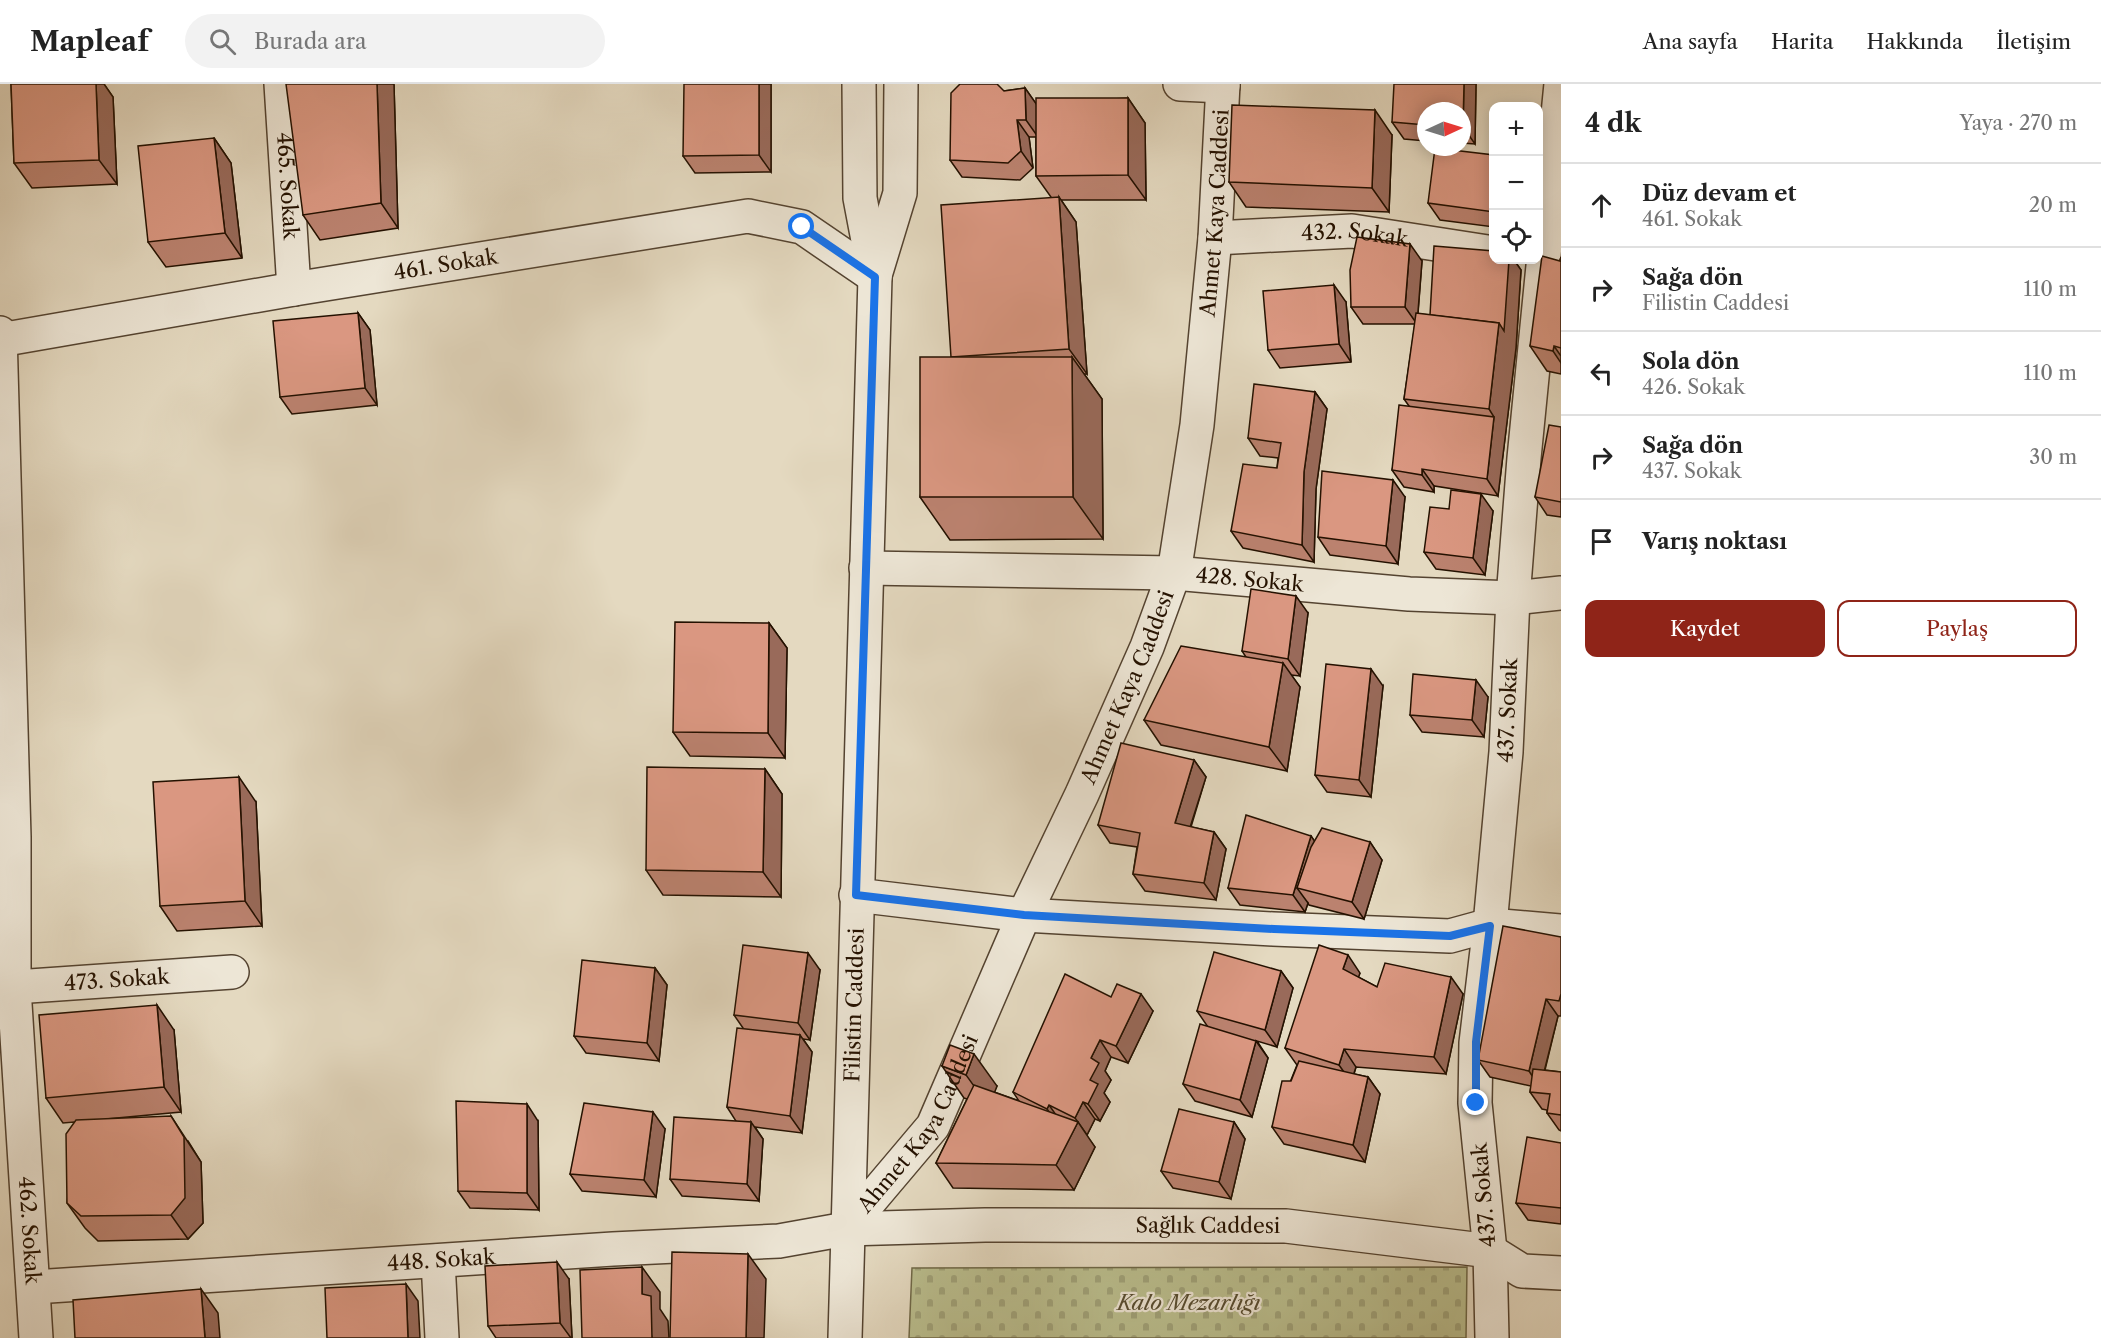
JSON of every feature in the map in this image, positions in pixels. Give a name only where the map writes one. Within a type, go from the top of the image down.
[{"type":"street","name":"465. Sokak","points":[[281,84],[294,289]]},
{"type":"street","name":"Filistin Caddesi","points":[[845,1338],[846,1229],[875,277],[860,198],[859,84]]},
{"type":"street","name":"Filistin Caddesi","points":[[875,277],[900,194],[901,84]]},
{"type":"street","points":[[1180,84],[1223,85]]},
{"type":"street","name":"437. Sokak","points":[[1492,1338],[1490,1251],[1476,1103],[1476,1042],[1490,926],[1506,752],[1513,597],[1547,261],[1561,84]]},
{"type":"street","name":"Ahmet Kaya Caddesi","points":[[846,1229],[933,1126],[1024,915],[1082,794],[1142,657],[1174,573],[1197,425],[1215,238],[1223,85]]},
{"type":"street","name":"461. Sokak","points":[[0,340],[294,289],[748,216],[802,227],[875,277]]},
{"type":"street","name":"432. Sokak","points":[[1215,238],[1352,231],[1489,252]]},
{"type":"street","name":"462. Sokak","points":[[0,333],[3,612],[14,837],[7,988],[34,1287],[36,1338]]},
{"type":"street","name":"428. Sokak","points":[[866,568],[1174,573],[1409,594],[1513,597],[1561,593]]},
{"type":"street","points":[[856,895],[1024,915],[1450,936],[1490,926],[1561,931]]},
{"type":"street","name":"473. Sokak","points":[[7,988],[232,972]]},
{"type":"street","name":"Sağlık Caddesi","points":[[846,1229],[985,1225],[1286,1226],[1490,1251],[1522,1271],[1561,1273]]},
{"type":"street","name":"448. Sokak","points":[[34,1287],[779,1241],[846,1229]]},
{"type":"street","points":[[438,1262],[442,1338]]},
{"type":"green space","name":"Kalo Mezarlığı","points":[[1467,1267],[1466,1338],[909,1338],[912,1268]]},
{"type":"building","points":[[11,84],[96,84],[99,160],[14,163]]},
{"type":"building","points":[[286,84],[377,84],[381,203],[303,215]]},
{"type":"building","points":[[684,84],[759,84],[759,155],[683,156]]},
{"type":"building","points":[[960,84],[997,84],[1004,91],[1025,88],[1026,120],[1017,120],[1021,151],[1008,163],[950,160],[951,93]]},
{"type":"building","points":[[1394,84],[1464,84],[1464,102],[1417,102],[1417,124],[1392,122]]},
{"type":"building","points":[[1036,98],[1128,98],[1128,175],[1036,176]]},
{"type":"building","points":[[1232,105],[1375,110],[1372,188],[1229,182]]},
{"type":"building","points":[[214,138],[225,233],[148,242],[138,146]]},
{"type":"building","points":[[1471,152],[1489,154],[1489,211],[1428,203],[1434,156],[1471,156]]},
{"type":"building","points":[[1059,197],[1069,349],[951,357],[941,205]]},
{"type":"building","points":[[1357,237],[1410,244],[1405,307],[1351,307],[1350,270]]},
{"type":"building","points":[[1434,246],[1489,251],[1489,264],[1509,264],[1504,331],[1499,323],[1430,315]]},
{"type":"building","points":[[1543,256],[1560,261],[1561,257],[1561,348],[1554,346],[1553,351],[1530,346]]},
{"type":"building","points":[[1334,285],[1339,344],[1268,350],[1263,291]]},
{"type":"building","points":[[358,313],[365,388],[280,397],[273,321]]},
{"type":"building","points":[[1416,313],[1499,323],[1489,409],[1404,399]]},
{"type":"building","points":[[920,357],[1072,357],[1073,497],[920,497]]},
{"type":"building","points":[[1254,384],[1315,392],[1304,472],[1302,545],[1231,531],[1243,464],[1277,468],[1281,443],[1248,438]]},
{"type":"building","points":[[1399,405],[1494,417],[1487,479],[1422,469],[1422,475],[1392,470]]},
{"type":"building","points":[[1549,425],[1561,427],[1561,502],[1535,497]]},
{"type":"building","points":[[1322,471],[1393,480],[1386,546],[1318,537]]},
{"type":"building","points":[[1451,490],[1481,494],[1473,558],[1424,552],[1430,507],[1449,509]]},
{"type":"building","points":[[1251,589],[1296,596],[1288,659],[1242,651]]},
{"type":"building","points":[[675,622],[769,623],[768,733],[673,732]]},
{"type":"building","points":[[1181,646],[1283,663],[1269,747],[1144,720]]},
{"type":"building","points":[[1326,664],[1371,669],[1359,780],[1315,775]]},
{"type":"building","points":[[1413,674],[1476,680],[1472,720],[1410,715]]},
{"type":"building","points":[[1121,743],[1194,760],[1175,823],[1214,832],[1204,883],[1133,874],[1140,833],[1098,825]]},
{"type":"building","points":[[647,767],[765,769],[763,872],[646,870]]},
{"type":"building","points":[[239,777],[245,901],[160,906],[153,782]]},
{"type":"building","points":[[1246,815],[1311,836],[1293,895],[1228,888]]},
{"type":"building","points":[[1322,828],[1370,842],[1352,902],[1297,888],[1311,847]]},
{"type":"building","points":[[1503,926],[1561,937],[1561,994],[1559,1001],[1546,999],[1529,1071],[1478,1060]]},
{"type":"building","points":[[743,945],[808,953],[798,1023],[734,1015]]},
{"type":"building","points":[[1319,945],[1348,955],[1343,969],[1377,987],[1385,963],[1451,977],[1434,1057],[1344,1049],[1339,1065],[1285,1048]]},
{"type":"building","points":[[1214,952],[1281,971],[1265,1030],[1197,1011]]},
{"type":"building","points":[[582,960],[655,968],[647,1043],[574,1036]]},
{"type":"building","points":[[1065,974],[1111,997],[1117,984],[1141,994],[1116,1046],[1100,1040],[1091,1058],[1099,1063],[1090,1080],[1098,1084],[1088,1104],[1083,1102],[1075,1118],[1049,1105],[1047,1109],[1013,1092]]},
{"type":"building","points":[[157,1005],[164,1087],[46,1098],[39,1015]]},
{"type":"building","points":[[1200,1024],[1256,1041],[1240,1100],[1183,1084]]},
{"type":"building","points":[[737,1028],[800,1035],[790,1116],[727,1107]]},
{"type":"building","points":[[950,1045],[974,1054],[966,1075],[942,1066]]},
{"type":"building","points":[[1299,1061],[1368,1077],[1353,1145],[1272,1127],[1282,1081],[1291,1081]]},
{"type":"building","points":[[1533,1069],[1561,1072],[1561,1115],[1547,1113],[1550,1094],[1530,1092]]},
{"type":"building","points":[[974,1085],[1078,1122],[1056,1165],[936,1163]]},
{"type":"building","points":[[456,1101],[527,1104],[527,1193],[458,1191]]},
{"type":"building","points":[[584,1103],[653,1112],[644,1180],[570,1174]]},
{"type":"building","points":[[1179,1109],[1234,1122],[1219,1182],[1161,1171]]},
{"type":"building","points":[[171,1116],[184,1137],[185,1198],[171,1215],[81,1216],[67,1203],[66,1134],[76,1120]]},
{"type":"building","points":[[674,1117],[751,1122],[747,1184],[670,1179]]},
{"type":"building","points":[[1527,1137],[1561,1143],[1561,1208],[1516,1203]]},
{"type":"building","points":[[672,1252],[748,1254],[746,1338],[670,1338]]},
{"type":"building","points":[[557,1262],[560,1323],[488,1326],[485,1266]]},
{"type":"building","points":[[642,1267],[642,1294],[651,1296],[652,1338],[582,1338],[580,1270]]},
{"type":"building","points":[[406,1284],[408,1338],[327,1338],[325,1288]]},
{"type":"building","points":[[201,1289],[205,1338],[75,1338],[73,1300]]},
{"type":"route","points":[[802,227],[875,277],[856,895],[1024,915],[1274,929],[1450,936],[1490,926],[1476,1042],[1476,1103]]}]
